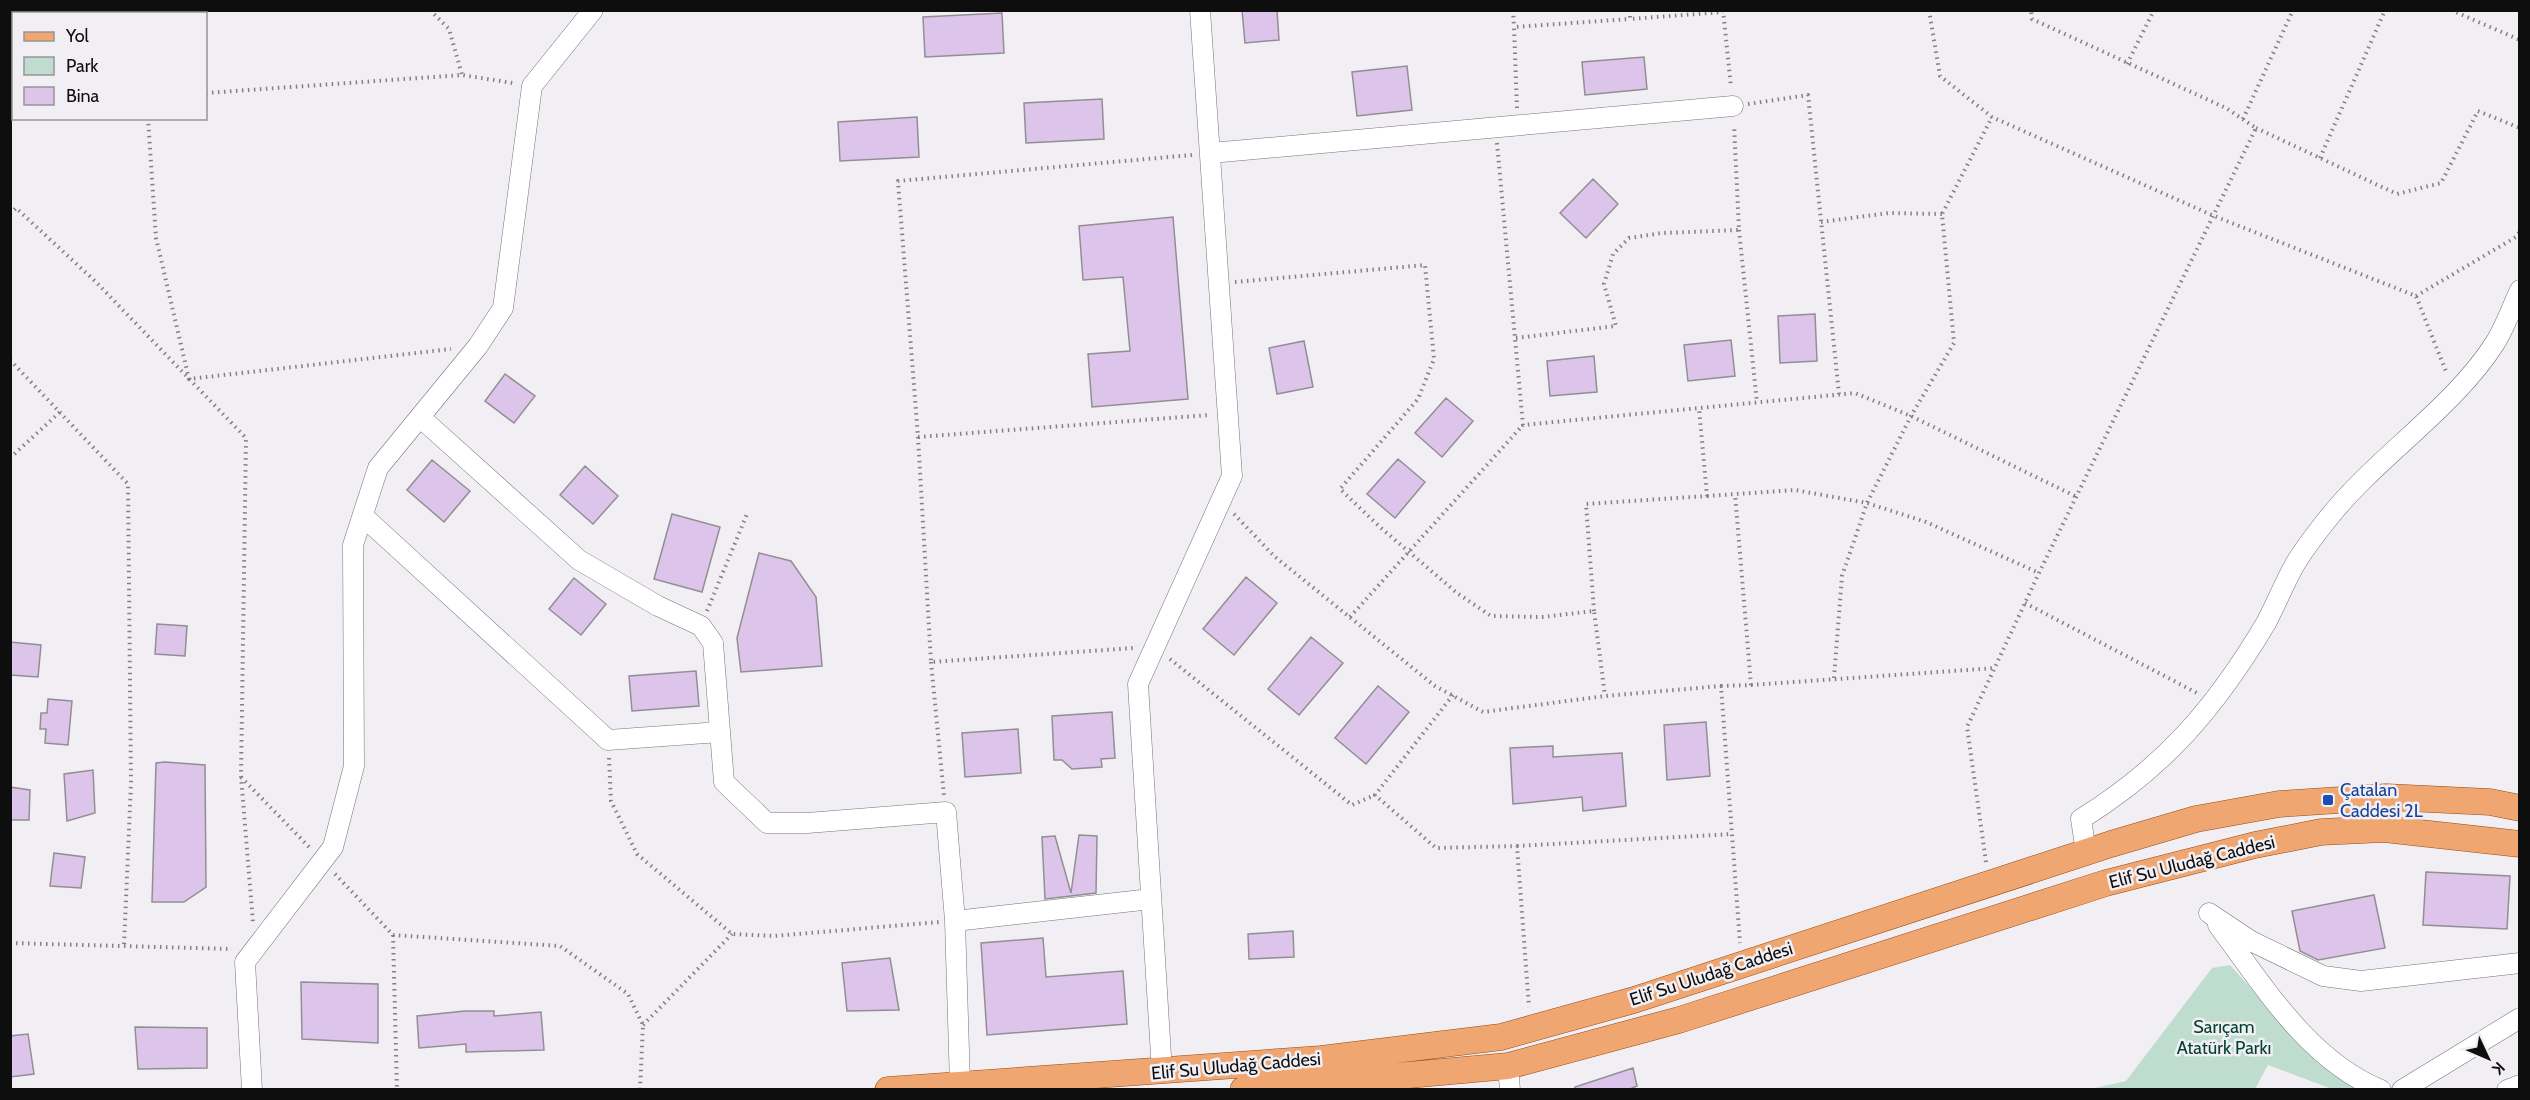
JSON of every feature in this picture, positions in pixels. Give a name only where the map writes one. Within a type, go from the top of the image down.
[{"type":"main road","name":"Elif Su Uludağ Caddesi","points":[[888,1089],[1162,1072],[1321,1059],[1500,1037],[1634,1000],[2086,852],[2196,819],[2279,804],[2386,796],[2490,802],[2520,808]]},
{"type":"main road","name":"Elif Su Uludağ Caddesi","points":[[1244,1089],[1509,1078],[1679,1020],[2106,883],[2255,845],[2321,832],[2384,829],[2520,844]]},
{"type":"street","points":[[252,1089],[245,962],[333,847],[354,766],[353,545],[364,517],[378,468],[421,418],[478,345],[503,308],[532,86],[593,10]]},
{"type":"street","points":[[1162,1072],[1138,684],[1232,476],[1200,10]]},
{"type":"street","points":[[1211,153],[1733,106]]},
{"type":"street","points":[[2086,852],[2081,819],[2116,797],[2169,754],[2215,702],[2266,622],[2295,564],[2327,520],[2365,478],[2462,384],[2495,343],[2520,290]]},
{"type":"street","points":[[421,418],[579,560],[658,606],[701,626],[713,643],[724,782],[767,823],[807,823],[946,812],[954,921],[960,1084]]},
{"type":"street","points":[[364,517],[608,740],[720,732]]},
{"type":"street","points":[[954,921],[1151,899]]},
{"type":"street","points":[[2381,1089],[2327,1057],[2295,1025],[2209,913],[2251,941],[2323,976],[2361,981],[2520,963]]},
{"type":"street","points":[[2403,1089],[2520,1018]]},
{"type":"street","points":[[2507,1089],[2520,1085]]},
{"type":"path","points":[[430,10],[449,29],[462,75]]},
{"type":"path","points":[[1513,10],[1518,126]]},
{"type":"path","points":[[1630,10],[1630,19]]},
{"type":"path","points":[[1929,10],[1940,76],[1992,117],[2214,216],[2416,296],[2449,379],[2440,405]]},
{"type":"path","points":[[2031,10],[2032,19],[2226,108],[2256,128],[2397,194],[2441,183],[2478,111],[2520,128]]},
{"type":"path","points":[[2127,64],[2154,10]]},
{"type":"path","points":[[2243,119],[2293,10]]},
{"type":"path","points":[[2320,158],[2385,10]]},
{"type":"path","points":[[2451,10],[2520,40]]},
{"type":"path","points":[[1514,27],[1723,11],[1733,106],[1739,230],[1757,403]]},
{"type":"path","points":[[207,93],[462,75],[532,86]]},
{"type":"path","points":[[1733,106],[1808,95],[1839,394]]},
{"type":"path","points":[[1834,678],[1842,576],[1867,503],[1911,416],[1954,343],[1942,214],[1992,117]]},
{"type":"path","points":[[148,120],[156,238],[189,379]]},
{"type":"path","points":[[1495,128],[1523,425]]},
{"type":"path","points":[[1989,884],[1967,727],[2039,573],[2256,128]]},
{"type":"path","points":[[946,812],[931,662],[918,437],[898,181],[1211,153]]},
{"type":"path","points":[[10,214],[16,208],[80,267],[246,438],[241,776],[255,949],[10,943]]},
{"type":"path","points":[[1821,222],[1889,213],[1942,214]]},
{"type":"path","points":[[1516,338],[1616,326],[1604,284],[1613,254],[1629,237],[1662,233],[1739,230]]},
{"type":"path","points":[[2416,296],[2516,237],[2520,231]]},
{"type":"path","points":[[1220,283],[1425,265],[1434,359],[1418,399],[1340,489],[1457,593],[1491,616],[1542,617],[1594,610]]},
{"type":"path","points":[[189,379],[478,345]]},
{"type":"path","points":[[10,360],[128,484],[131,783],[124,946]]},
{"type":"path","points":[[1350,617],[1523,425],[1855,393],[1911,416],[2077,497]]},
{"type":"path","points":[[1700,408],[1707,496]]},
{"type":"path","points":[[10,458],[60,412]]},
{"type":"path","points":[[918,437],[1228,414]]},
{"type":"path","points":[[1605,696],[1594,610],[1586,504],[1795,490],[1867,503],[1926,522],[2039,573]]},
{"type":"path","points":[[1735,495],[1751,685]]},
{"type":"path","points":[[1221,500],[1274,556],[1436,686],[1483,712],[1605,696],[1721,686],[1995,668]]},
{"type":"path","points":[[701,626],[747,514]]},
{"type":"path","points":[[2025,603],[2215,702]]},
{"type":"path","points":[[931,662],[1155,647],[1352,805],[1374,795],[1453,696]]},
{"type":"path","points":[[1721,686],[1741,965]]},
{"type":"path","points":[[608,740],[611,801],[637,854],[732,934],[774,936],[954,921]]},
{"type":"path","points":[[241,776],[393,935],[397,1089]]},
{"type":"path","points":[[1374,795],[1436,848],[1517,846],[1732,834]]},
{"type":"path","points":[[1517,846],[1531,1029]]},
{"type":"path","points":[[643,1025],[732,934]]},
{"type":"path","points":[[393,935],[560,946],[628,994],[643,1025],[640,1089]]},
{"type":"green space","name":"Sarıçam Atatürk Parkı","points":[[2230,965],[2319,1064],[2366,1089],[2332,1089],[2268,1065],[2255,1089],[2086,1090],[2126,1081],[2212,968]]},
{"type":"building","points":[[1242,10],[1277,10],[1279,40],[1245,43]]},
{"type":"building","points":[[1002,13],[1004,53],[925,57],[923,17]]},
{"type":"building","points":[[1644,57],[1647,89],[1585,95],[1582,62]]},
{"type":"building","points":[[1407,66],[1412,110],[1357,116],[1352,72]]},
{"type":"building","points":[[1102,99],[1104,139],[1026,143],[1024,103]]},
{"type":"building","points":[[917,117],[919,157],[840,161],[838,122]]},
{"type":"building","points":[[1593,179],[1618,204],[1586,238],[1560,213]]},
{"type":"building","points":[[1173,217],[1188,399],[1092,407],[1088,354],[1130,351],[1123,277],[1083,280],[1079,226]]},
{"type":"building","points":[[1815,314],[1817,361],[1780,363],[1778,316]]},
{"type":"building","points":[[1731,340],[1735,376],[1688,381],[1684,345]]},
{"type":"building","points":[[1304,341],[1313,387],[1277,394],[1269,348]]},
{"type":"building","points":[[1594,356],[1597,392],[1550,396],[1547,361]]},
{"type":"building","points":[[505,374],[535,396],[514,423],[485,401]]},
{"type":"building","points":[[1446,398],[1473,421],[1442,457],[1415,433]]},
{"type":"building","points":[[1398,459],[1425,482],[1395,518],[1367,494]]},
{"type":"building","points":[[432,460],[470,491],[444,522],[407,490]]},
{"type":"building","points":[[585,466],[618,496],[593,524],[560,495]]},
{"type":"building","points":[[672,514],[720,527],[702,592],[654,579]]},
{"type":"building","points":[[759,553],[791,561],[816,597],[822,666],[741,672],[737,638]]},
{"type":"building","points":[[1246,577],[1277,603],[1234,655],[1203,629]]},
{"type":"building","points":[[574,578],[606,604],[581,635],[549,609]]},
{"type":"building","points":[[157,624],[187,626],[185,656],[155,654]]},
{"type":"building","points":[[1311,637],[1343,663],[1299,715],[1268,689]]},
{"type":"building","points":[[10,642],[41,645],[38,677],[10,675]]},
{"type":"building","points":[[696,671],[699,706],[632,711],[629,676]]},
{"type":"building","points":[[1378,686],[1409,712],[1366,764],[1335,738]]},
{"type":"building","points":[[48,699],[72,701],[68,745],[45,743],[46,729],[40,729],[41,713],[47,713]]},
{"type":"building","points":[[1112,712],[1115,758],[1101,759],[1102,767],[1072,769],[1062,760],[1054,760],[1052,716]]},
{"type":"building","points":[[1706,722],[1710,776],[1667,780],[1664,725]]},
{"type":"building","points":[[1018,729],[1021,773],[965,777],[962,733]]},
{"type":"building","points":[[1553,746],[1553,757],[1622,753],[1626,806],[1583,811],[1582,797],[1513,804],[1510,748]]},
{"type":"building","points":[[156,763],[205,765],[206,887],[184,902],[152,902]]},
{"type":"building","points":[[93,770],[95,813],[67,821],[64,774]]},
{"type":"building","points":[[10,787],[30,790],[29,820],[10,820]]},
{"type":"building","points":[[1079,835],[1097,836],[1096,893],[1045,899],[1042,837],[1055,836],[1071,893]]},
{"type":"building","points":[[54,853],[85,857],[81,888],[50,886]]},
{"type":"building","points":[[2426,872],[2510,876],[2507,929],[2423,925]]},
{"type":"building","points":[[2374,895],[2385,948],[2318,960],[2300,951],[2292,911]]},
{"type":"building","points":[[1293,931],[1294,957],[1249,959],[1248,934]]},
{"type":"building","points":[[1043,938],[1046,977],[1123,971],[1127,1024],[987,1035],[981,943]]},
{"type":"building","points":[[890,958],[899,1010],[847,1011],[842,963]]},
{"type":"building","points":[[301,982],[378,984],[378,1043],[302,1039]]},
{"type":"building","points":[[465,1011],[494,1011],[494,1016],[541,1012],[544,1050],[466,1052],[466,1044],[419,1048],[417,1016]]},
{"type":"building","points":[[135,1027],[207,1028],[207,1068],[138,1069]]},
{"type":"building","points":[[28,1034],[34,1074],[10,1077],[10,1036]]},
{"type":"building","points":[[1633,1068],[1637,1086],[1630,1089],[1575,1089],[1575,1087]]},
{"type":"place","name":"Çatalan Caddesi 2L","points":[[2328,800]]}]
